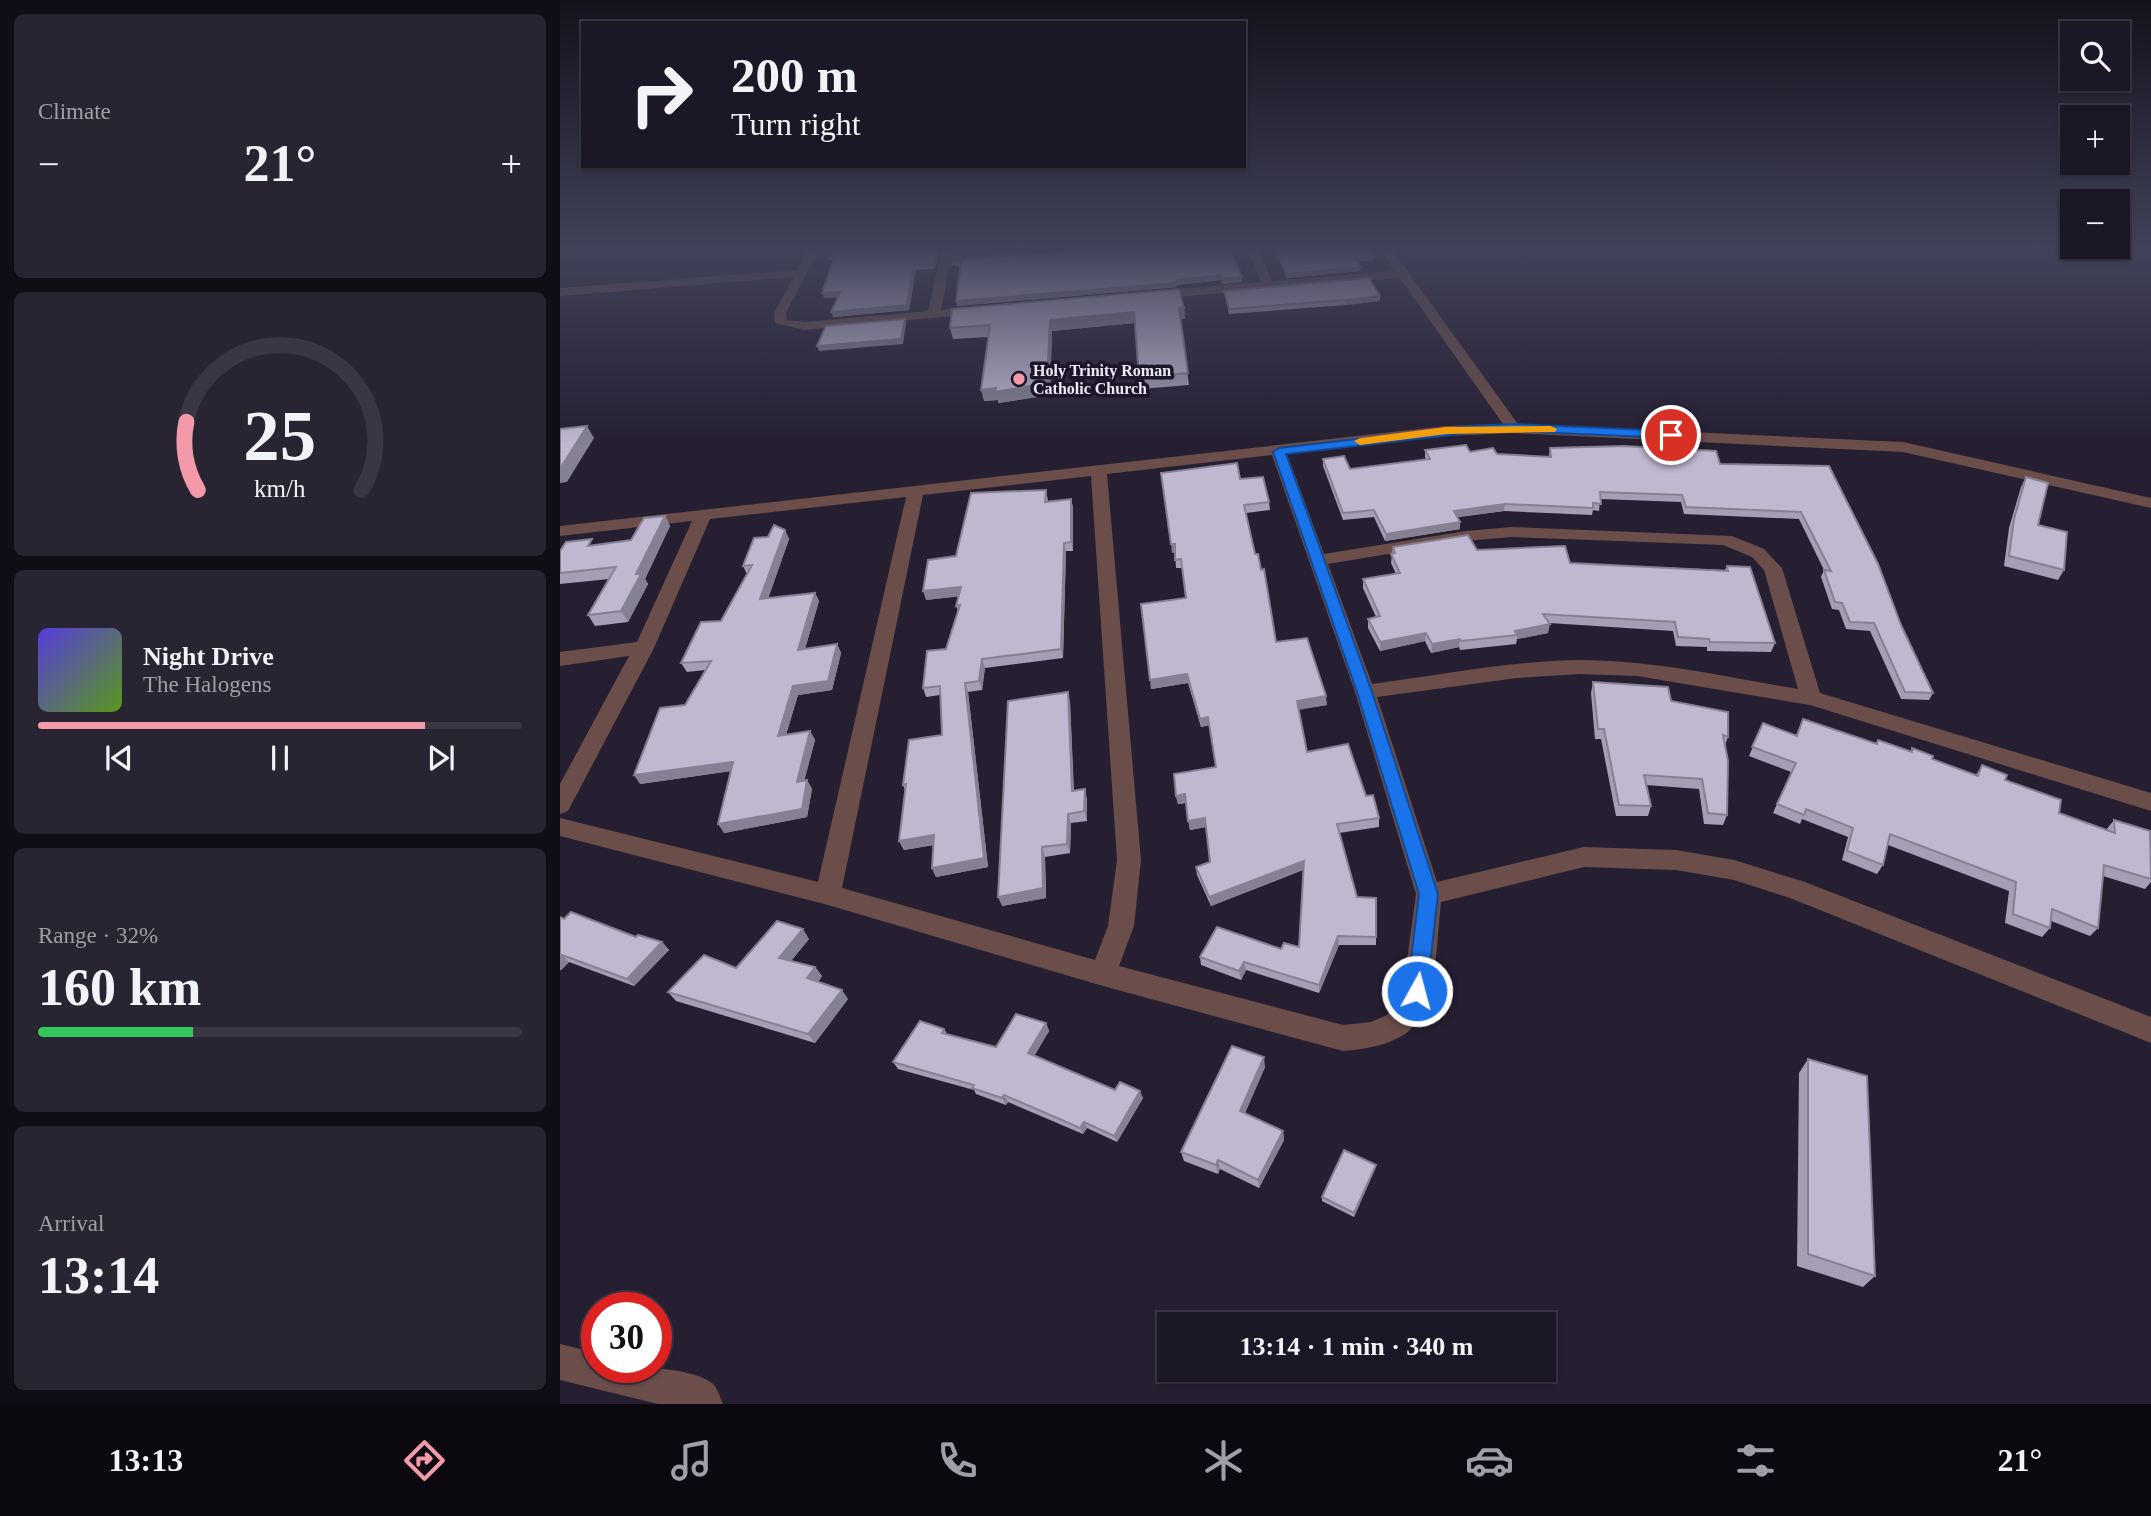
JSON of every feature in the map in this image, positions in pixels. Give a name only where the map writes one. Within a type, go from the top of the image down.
[{"type":"street","points":[[780,313],[782,323],[805,326],[951,313]]},
{"type":"street","points":[[1429,313],[1513,428]]},
{"type":"street","points":[[560,531],[1279,452],[1446,431],[1513,428],[1903,447],[2151,503]]},
{"type":"street","points":[[560,827],[828,895],[1103,974],[1343,1038],[1372,1035],[1397,1024],[1417,991],[1429,894],[1364,692],[1279,452]]},
{"type":"street","points":[[1099,471],[1129,860],[1121,926],[1103,974]]},
{"type":"street","points":[[828,895],[916,491]]},
{"type":"street","points":[[560,805],[644,648],[704,514]]},
{"type":"street","points":[[1319,560],[1466,536],[1511,532],[1726,540],[1758,553],[1773,568],[1811,698]]},
{"type":"street","points":[[560,659],[644,648]]},
{"type":"street","points":[[1364,692],[1517,671],[1579,667],[1637,669],[1811,698],[2151,802]]},
{"type":"street","points":[[1429,894],[1584,857],[1676,860],[1734,870],[1796,888],[2151,1030]]},
{"type":"street","points":[[560,1362],[699,1401]]},
{"type":"building","points":[[952,313],[1129,313],[1050,320],[1047,383],[995,392],[996,388],[981,390],[990,325],[950,328]]},
{"type":"building","points":[[1134,313],[1180,313],[1188,373],[1139,377]]},
{"type":"building","points":[[905,319],[901,339],[817,346],[826,326]]},
{"type":"building","points":[[587,426],[560,469],[560,429]]},
{"type":"building","points":[[1466,445],[1470,452],[1493,448],[1497,454],[1551,457],[1550,448],[1624,446],[1716,451],[1720,464],[1829,466],[1878,564],[1901,625],[1933,693],[1905,692],[1874,623],[1850,622],[1842,603],[1835,602],[1824,570],[1831,571],[1801,512],[1686,507],[1682,495],[1600,492],[1601,504],[1593,503],[1593,508],[1505,504],[1454,511],[1460,522],[1386,534],[1374,510],[1343,513],[1323,459],[1344,456],[1350,469],[1430,459],[1425,450]]},
{"type":"building","points":[[1237,463],[1240,479],[1263,477],[1269,502],[1244,505],[1255,554],[1258,554],[1261,570],[1264,569],[1276,642],[1307,638],[1326,696],[1297,701],[1307,752],[1348,744],[1366,796],[1373,795],[1379,818],[1337,824],[1357,897],[1376,898],[1376,937],[1338,936],[1319,985],[1244,962],[1239,971],[1200,957],[1217,927],[1281,949],[1284,943],[1299,947],[1304,861],[1209,897],[1196,867],[1210,862],[1205,818],[1188,821],[1185,794],[1176,796],[1174,774],[1216,767],[1208,717],[1200,719],[1187,674],[1150,680],[1141,604],[1186,598],[1181,559],[1175,560],[1175,544],[1171,544],[1161,473]]},
{"type":"building","points":[[2026,477],[2048,483],[2038,525],[2067,532],[2064,570],[2009,556],[2014,519]]},
{"type":"building","points":[[1046,490],[1045,502],[1071,499],[1071,542],[1064,543],[1061,649],[982,659],[979,681],[965,683],[984,858],[932,868],[934,835],[899,841],[906,784],[903,785],[909,740],[942,735],[940,686],[923,688],[927,651],[946,649],[960,605],[956,606],[961,587],[923,591],[928,560],[956,556],[971,493]]},
{"type":"building","points":[[665,516],[636,574],[641,574],[621,611],[588,615],[616,567],[560,573],[560,551],[566,542],[592,539],[588,546],[631,540],[644,518]]},
{"type":"building","points":[[774,525],[785,530],[760,599],[815,593],[798,650],[837,644],[828,681],[793,686],[778,736],[810,731],[797,782],[807,780],[802,809],[718,824],[733,762],[634,775],[660,708],[685,705],[711,661],[681,663],[701,622],[721,621],[752,565],[743,566],[754,538],[768,537]]},
{"type":"building","points":[[1468,535],[1477,550],[1565,546],[1570,563],[1728,571],[1727,566],[1750,567],[1775,643],[1710,642],[1709,639],[1678,637],[1675,622],[1543,614],[1550,624],[1515,631],[1517,635],[1432,644],[1426,633],[1380,642],[1368,619],[1380,616],[1363,579],[1400,573],[1391,554],[1395,553],[1393,547]]},
{"type":"building","points":[[1593,682],[1668,687],[1671,701],[1728,712],[1728,737],[1723,735],[1728,761],[1727,815],[1708,813],[1702,779],[1644,775],[1651,806],[1619,805],[1604,729],[1598,729]]},
{"type":"building","points":[[1068,692],[1072,791],[1085,789],[1084,811],[1068,814],[1067,844],[1042,847],[1043,888],[998,897],[1008,701]]},
{"type":"building","points":[[1803,719],[1877,744],[1878,740],[1912,752],[1912,748],[1933,756],[1932,759],[1978,776],[1982,765],[2007,775],[2005,780],[2061,800],[2059,813],[2115,833],[2114,820],[2150,831],[2151,879],[2104,865],[2098,928],[2052,909],[2050,928],[2013,914],[2016,882],[1890,834],[1883,865],[1847,851],[1853,828],[1806,809],[1804,815],[1777,804],[1796,763],[1752,747],[1763,723],[1797,736]]},
{"type":"building","points":[[571,912],[636,937],[638,935],[662,942],[627,979],[562,955],[560,957],[560,917],[564,919]]},
{"type":"building","points":[[777,921],[803,929],[779,958],[815,967],[807,978],[842,990],[808,1034],[668,992],[704,955],[736,968]]},
{"type":"building","points":[[1016,1014],[1046,1023],[1028,1053],[1115,1090],[1120,1082],[1140,1091],[1114,1136],[1084,1122],[1080,1128],[1004,1095],[1002,1098],[972,1088],[974,1085],[893,1062],[920,1021],[944,1029],[942,1033],[996,1047]]},
{"type":"building","points":[[1232,1046],[1264,1057],[1240,1111],[1283,1131],[1258,1180],[1218,1160],[1216,1165],[1181,1152]]},
{"type":"building","points":[[1808,1059],[1867,1076],[1875,1276],[1808,1254]]},
{"type":"building","points":[[1344,1150],[1376,1165],[1354,1213],[1322,1197]]},
{"type":"slow traffic","points":[[1360,441],[1446,431],[1551,429]]},
{"type":"place","name":"Holy Trinity Roman Catholic Church","points":[[1019,379]]},
{"type":"route","points":[[1417,991],[1429,894],[1364,692],[1279,452],[1446,431],[1513,428],[1671,435]]}]
